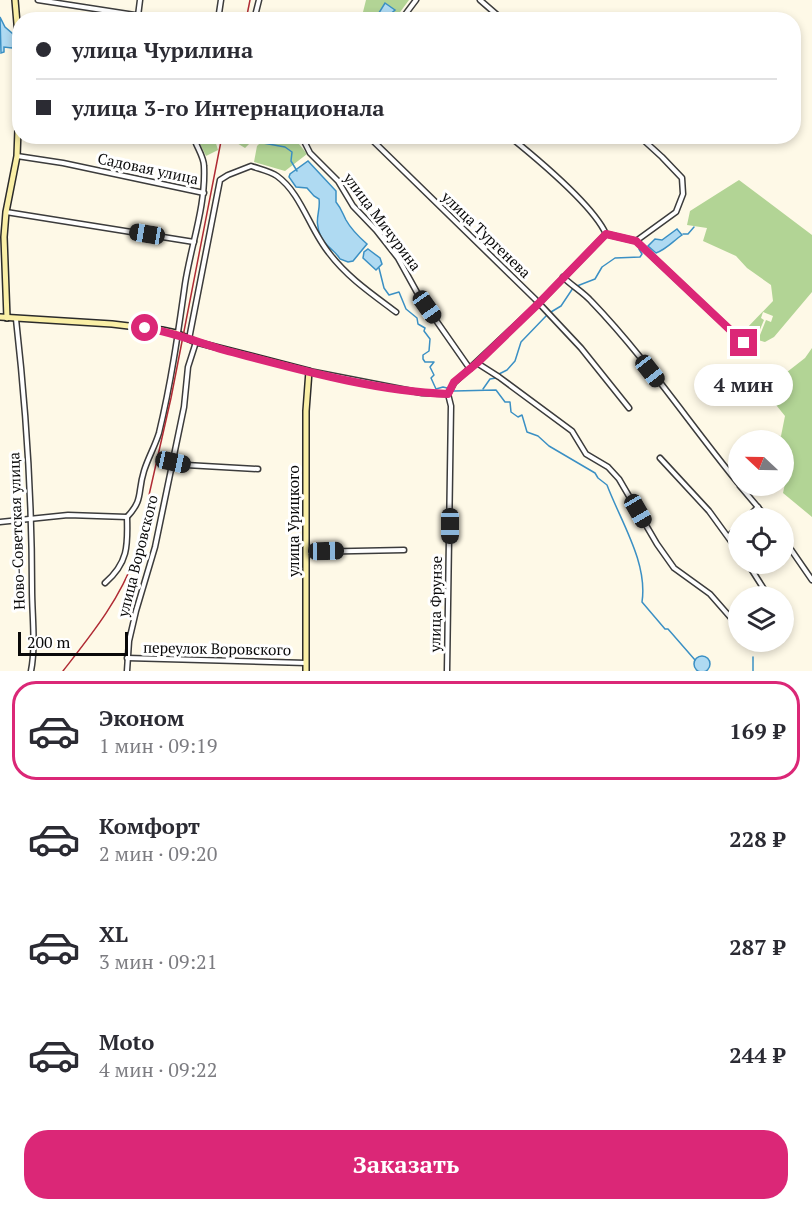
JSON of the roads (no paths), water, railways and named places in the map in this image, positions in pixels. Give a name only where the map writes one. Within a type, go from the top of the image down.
[{"type":"street","points":[[38,0],[113,12]]},
{"type":"street","points":[[480,0],[494,12]]},
{"type":"street","points":[[17,144],[6,212],[3,318],[112,324],[176,333],[196,342],[309,371],[422,393],[448,394],[454,382],[538,304],[606,234]]},
{"type":"street","name":"улица Воровского","points":[[105,583],[123,563],[128,537],[127,517],[138,506],[144,472],[159,432],[176,351],[176,333],[181,318],[185,283],[204,193],[204,163],[196,144]]},
{"type":"street","name":"улица Мичурина","points":[[306,144],[310,153],[338,181],[353,206],[398,258],[419,297],[470,369]]},
{"type":"street","name":"улица Тургенева","points":[[377,144],[581,348],[629,408]]},
{"type":"street","points":[[518,144],[594,215],[606,234],[636,241],[744,343]]},
{"type":"street","points":[[636,241],[676,212],[684,194],[682,178],[648,144]]},
{"type":"street","name":"Садовая улица","points":[[17,156],[63,163],[204,193]]},
{"type":"street","points":[[189,339],[220,180],[251,166],[276,175],[290,188],[319,241],[330,255],[366,290],[396,312]]},
{"type":"street","points":[[6,212],[194,242]]},
{"type":"street","points":[[563,277],[590,299],[728,471]]},
{"type":"street","name":"Ново-Советская улица","points":[[15,319],[22,370],[31,519],[33,650],[31,671]]},
{"type":"street","name":"улица Воровского","points":[[127,671],[127,658],[136,610],[155,547],[184,407],[188,367],[196,342]]},
{"type":"street","points":[[477,363],[500,376],[572,431],[586,454],[608,467],[619,478],[657,544],[674,568],[710,594],[728,615]]},
{"type":"street","name":"улица Урицкого","points":[[306,671],[306,411],[309,371]]},
{"type":"street","name":"улица Фрунзе","points":[[447,671],[451,406],[448,394]]},
{"type":"street","points":[[660,458],[728,535]]},
{"type":"street","points":[[173,462],[186,465],[258,469]]},
{"type":"street","points":[[748,496],[758,507]]},
{"type":"street","points":[[0,522],[68,515],[127,517]]},
{"type":"street","points":[[306,552],[404,550]]},
{"type":"street","points":[[794,554],[812,580]]},
{"type":"street","name":"переулок Воровского","points":[[127,658],[306,663]]},
{"type":"water","points":[[385,3],[395,10],[393,12],[379,12]]},
{"type":"water","points":[[0,17],[5,27],[12,33],[12,48],[4,47],[4,52],[1,53]]},
{"type":"water","points":[[308,161],[336,191],[336,202],[350,227],[367,244],[353,261],[340,259],[323,240],[317,220],[319,199],[307,188],[296,187],[289,177]]},
{"type":"water","points":[[677,229],[682,235],[663,249],[656,253],[648,246],[655,239],[662,240]]},
{"type":"water","points":[[368,249],[380,258],[382,264],[376,270],[363,258],[364,252]]},
{"type":"water","points":[[702,656],[709,661],[709,667],[705,671],[699,671],[694,664]]},
{"type":"waterway","points":[[268,144],[285,147],[292,152],[291,161],[297,171]]},
{"type":"waterway","points":[[683,234],[688,234],[694,227]]},
{"type":"waterway","points":[[577,286],[595,279],[602,267],[615,258],[640,257],[642,254],[639,249],[641,248]]},
{"type":"waterway","points":[[379,268],[384,288],[389,295],[399,292],[406,309],[417,318],[418,324],[425,328],[424,331],[430,339],[429,351],[423,355],[423,359],[425,362],[434,362],[430,367],[434,375],[431,378],[436,389],[447,388]]},
{"type":"waterway","points":[[551,312],[561,306],[573,288]]},
{"type":"waterway","points":[[499,374],[507,370],[515,361],[521,342],[547,315]]},
{"type":"waterway","points":[[483,389],[490,379],[496,378]]},
{"type":"waterway","points":[[454,391],[496,390],[505,402],[510,402],[511,412],[518,417],[522,415],[527,432],[538,436],[549,446],[595,473],[607,485],[637,558],[643,587],[642,602],[695,660]]},
{"type":"waterway","points":[[753,657],[753,671]]},
{"type":"railway","points":[[248,12],[250,0]]},
{"type":"railway","points":[[63,671],[113,603],[135,557],[171,398],[220,144]]}]
